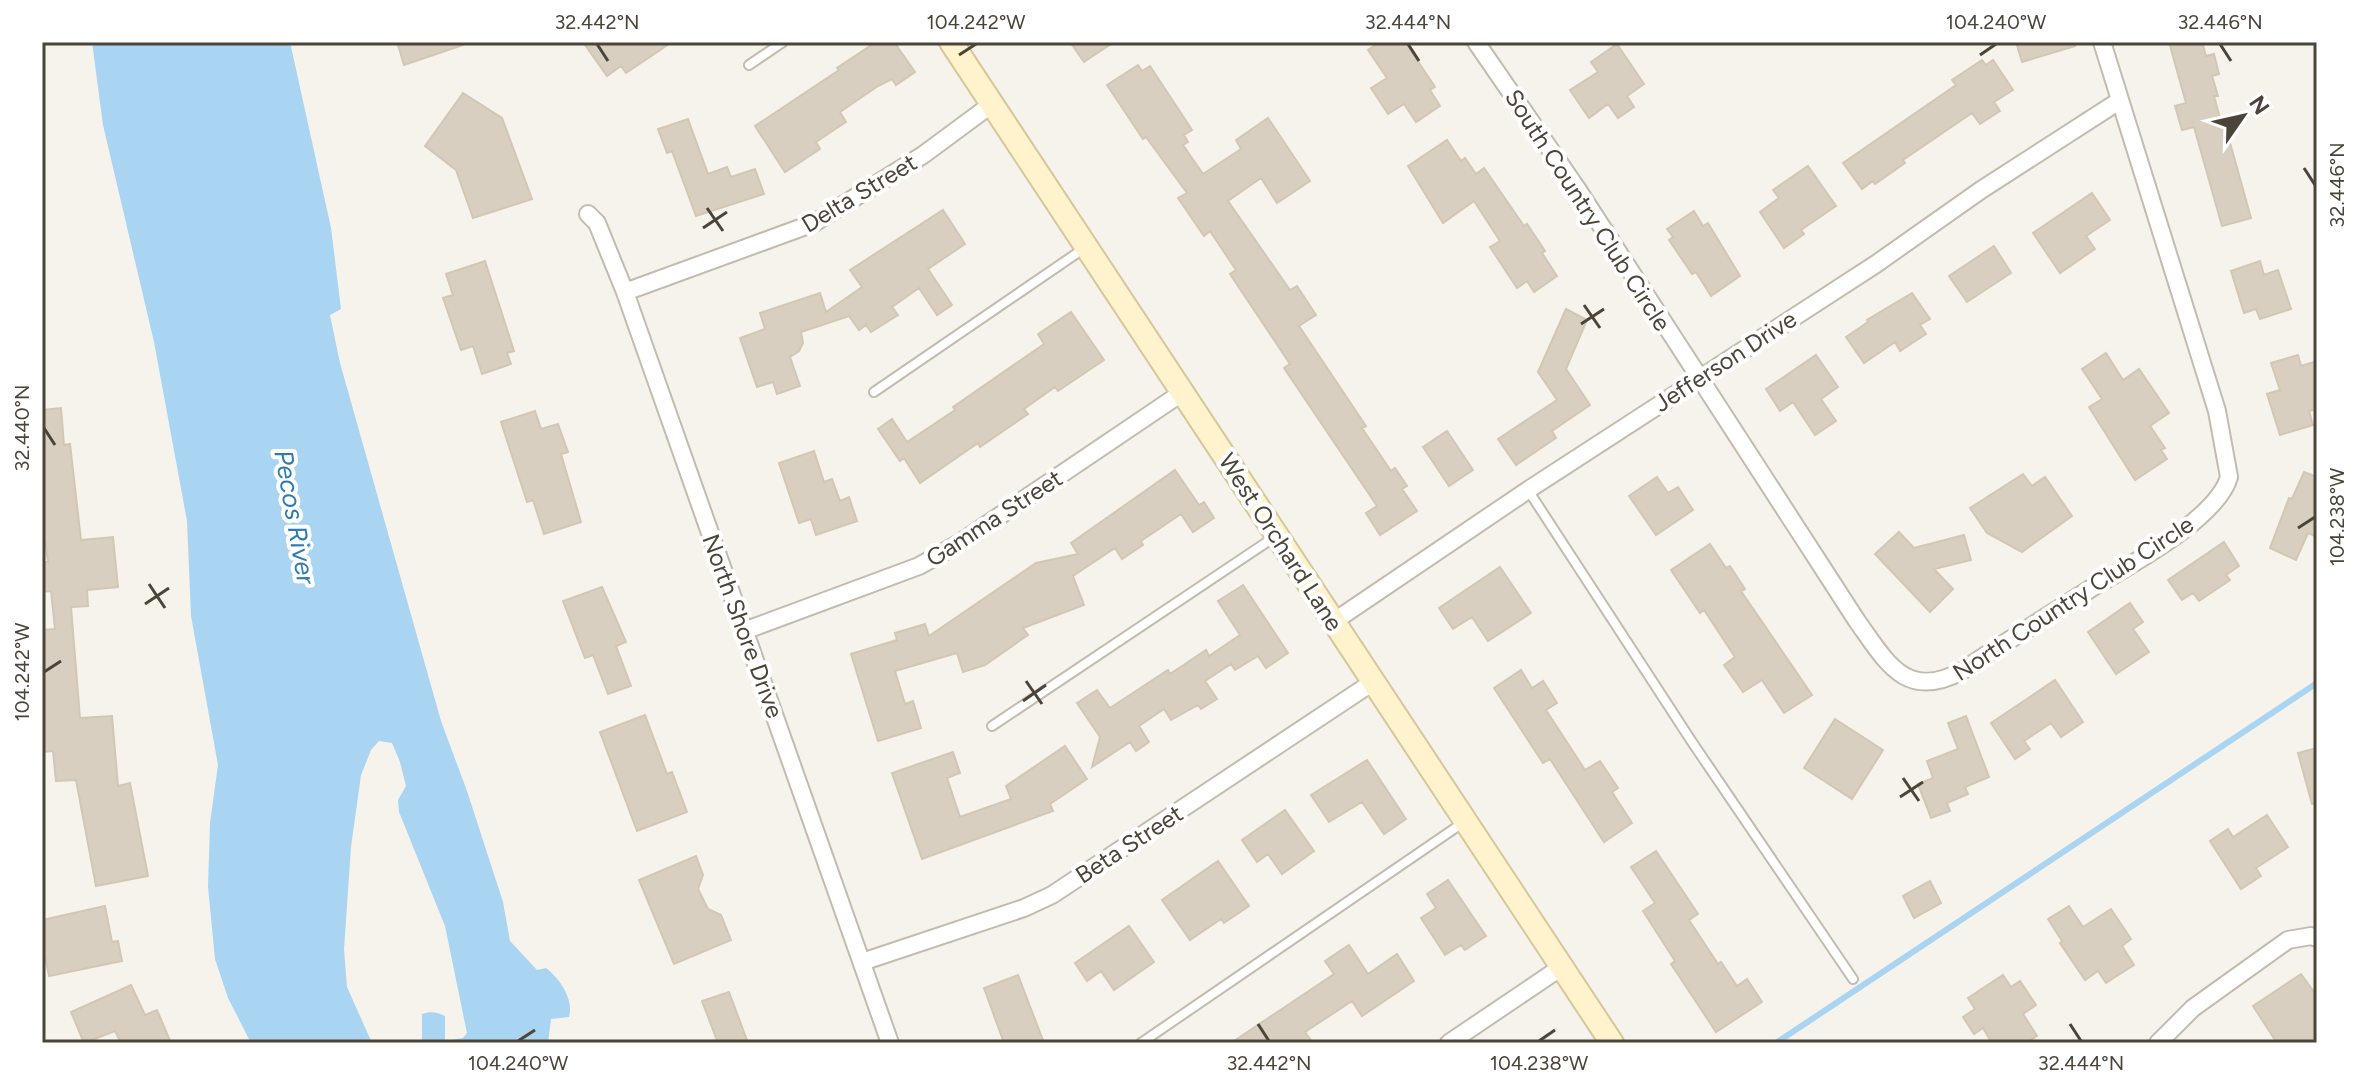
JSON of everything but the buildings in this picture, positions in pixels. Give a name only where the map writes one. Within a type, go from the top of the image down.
[{"type":"street","name":"West Orchard Lane","points":[[951,42],[1612,1043]]},
{"type":"street","name":"North Country Club Circle","points":[[1697,378],[1857,621],[1888,663],[1910,679],[1936,683],[1962,671],[2168,540],[2226,488],[2228,466],[2217,411],[2186,303],[2102,42]]},
{"type":"street","name":"South Country Club Circle","points":[[1483,45],[1697,378]]},
{"type":"street","name":"Jefferson Drive","points":[[1333,622],[2119,101]]},
{"type":"street","name":"Delta Street","points":[[625,292],[814,223],[923,155],[992,104]]},
{"type":"street","name":"North Shore Drive","points":[[588,214],[597,223],[625,292],[890,1043]]},
{"type":"street","name":"Gamma Street","points":[[744,631],[919,566],[958,544],[1183,392]]},
{"type":"street","name":"Beta Street","points":[[862,962],[1024,908],[1052,895],[1373,682]]},
{"type":"street","points":[[2158,1043],[2193,1008],[2288,940],[2311,936],[2317,938]]},
{"type":"street","points":[[1449,1043],[1560,968]]},
{"type":"lane","points":[[749,65],[783,42]]},
{"type":"lane","points":[[874,392],[1086,246]]},
{"type":"lane","points":[[1528,490],[1692,742],[1853,979]]},
{"type":"lane","points":[[992,726],[1277,535]]},
{"type":"lane","points":[[1141,1043],[1465,822]]},
{"type":"water","name":"Pecos River","points":[[92,42],[290,42],[331,228],[341,309],[330,315],[340,363],[441,721],[503,902],[510,941],[537,970],[546,968],[568,996],[569,1017],[551,1019],[548,1043],[422,1043],[422,1014],[425,1013],[445,1016],[445,1041],[463,1038],[467,1033],[445,926],[399,812],[398,800],[406,786],[400,762],[392,743],[379,741],[371,750],[361,775],[351,847],[344,949],[347,987],[372,1043],[251,1043],[228,998],[215,959],[208,887],[210,823],[218,765],[191,616],[187,521],[154,342],[103,125]]},
{"type":"waterway","points":[[1776,1043],[2317,683]]}]
